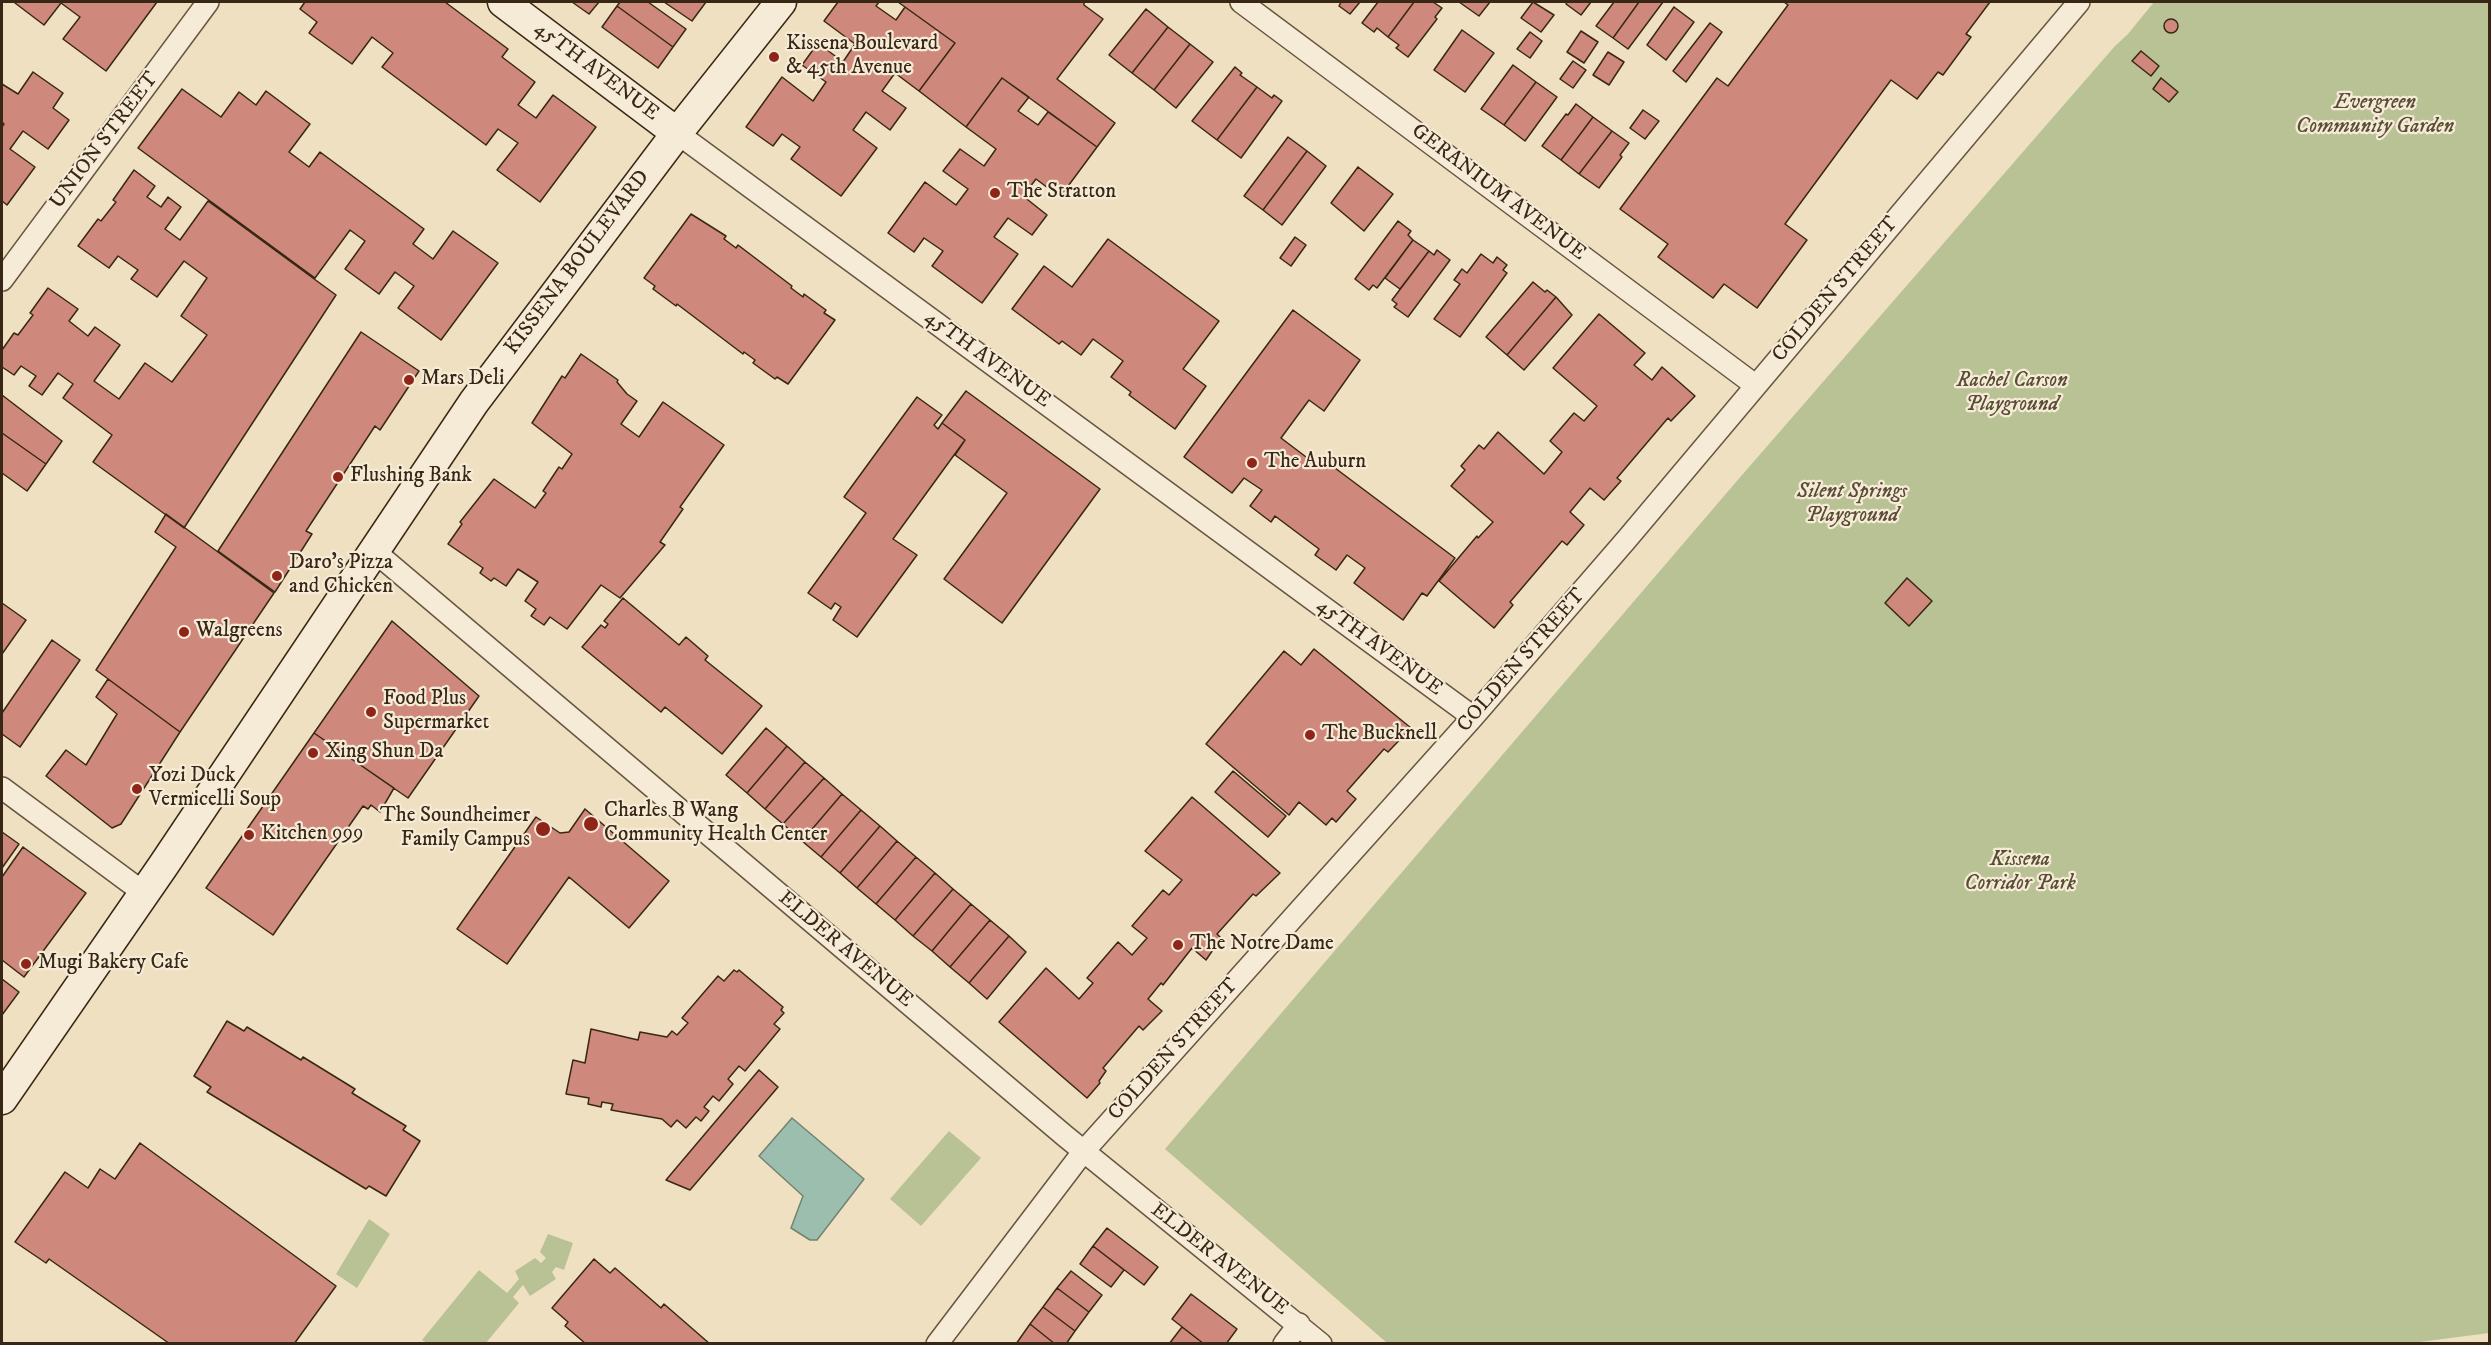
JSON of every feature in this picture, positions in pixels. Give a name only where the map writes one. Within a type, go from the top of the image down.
[{"type":"main road","name":"45TH AVENUE","points":[[503,2],[677,133]]},
{"type":"main road","name":"KISSENA BOULEVARD","points":[[2,1099],[144,893],[474,402],[677,133],[781,2]]},
{"type":"street","name":"UNION STREET","points":[[2,280],[208,2]]},
{"type":"street","name":"GERANIUM AVENUE","points":[[1241,2],[1755,385]]},
{"type":"street","name":"COLDEN STREET","points":[[937,1344],[1083,1152],[1473,717],[1628,539],[2079,2]]},
{"type":"street","name":"45TH AVENUE","points":[[677,133],[1473,717]]},
{"type":"street","name":"ELDER AVENUE","points":[[374,551],[1083,1152],[1321,1344]]},
{"type":"street","points":[[2,788],[144,893]]},
{"type":"street","points":[[1284,1344],[1299,1324]]},
{"type":"green space","name":"Kissena Corridor Park","points":[[2154,2],[2489,2],[2489,1333],[2404,1344],[1387,1343],[1165,1149],[1736,482]]},
{"type":"green space","points":[[949,1131],[981,1158],[921,1226],[890,1199]]},
{"type":"green space","points":[[369,1219],[390,1234],[357,1288],[336,1274]]},
{"type":"green space","points":[[548,1234],[573,1243],[564,1270],[556,1267],[552,1272],[556,1279],[530,1296],[523,1285],[513,1297],[519,1303],[486,1343],[427,1343],[422,1340],[479,1270],[507,1293],[519,1279],[515,1271],[535,1258],[541,1263],[546,1258],[540,1252]]},
{"type":"shaded area","points":[[792,1118],[864,1179],[817,1240],[810,1240],[791,1228],[803,1196],[759,1156]]},
{"type":"building","points":[[16,2],[157,2],[106,71],[63,39],[80,17],[61,3],[44,25]]},
{"type":"building","points":[[305,2],[445,2],[508,49],[502,57],[535,82],[518,105],[536,118],[553,95],[596,127],[540,202],[497,170],[518,143],[498,129],[486,145],[382,67],[393,53],[372,37],[352,64],[309,33],[317,22],[300,9]]},
{"type":"building","points":[[572,2],[599,2],[589,14]]},
{"type":"building","points":[[620,2],[648,2],[686,29],[673,47],[617,6]]},
{"type":"building","points":[[664,2],[706,2],[692,21]]},
{"type":"building","points":[[838,2],[879,2],[876,6],[896,20],[905,7],[955,43],[919,91],[895,73],[882,91],[906,108],[890,130],[866,112],[853,130],[877,148],[841,196],[791,159],[800,147],[782,134],[773,146],[746,127],[782,77],[813,101],[826,82],[802,65],[818,43],[843,62],[855,44],[824,21]]},
{"type":"building","points":[[898,2],[1084,2],[1084,5],[1103,19],[1057,79],[1115,123],[1097,147],[1002,78],[966,127],[919,91],[955,43]]},
{"type":"building","points":[[1341,2],[1360,2],[1350,14],[1339,6]]},
{"type":"building","points":[[1378,2],[1414,2],[1388,37],[1377,28],[1374,32],[1362,23]]},
{"type":"building","points":[[1414,2],[1433,2],[1442,8],[1435,17],[1437,19],[1408,57],[1396,48],[1399,45],[1388,37]]},
{"type":"building","points":[[1459,2],[1490,2],[1479,16]]},
{"type":"building","points":[[1533,2],[1554,15],[1541,32],[1521,18]]},
{"type":"building","points":[[1567,2],[1591,2],[1581,15],[1566,4]]},
{"type":"building","points":[[1614,2],[1639,2],[1613,38],[1596,26]]},
{"type":"building","points":[[1639,2],[1663,2],[1628,49],[1613,38]]},
{"type":"building","points":[[1784,2],[1990,2],[1966,34],[1971,37],[1943,75],[1938,72],[1917,99],[1891,80],[1785,224],[1807,240],[1757,308],[1724,284],[1713,298],[1658,257],[1668,244],[1620,209],[1717,78],[1728,86],[1788,5]]},
{"type":"building","points":[[617,6],[673,47],[658,68],[602,27]]},
{"type":"building","points":[[1674,7],[1694,22],[1666,60],[1647,45]]},
{"type":"building","points":[[1146,9],[1168,27],[1132,73],[1109,55]]},
{"type":"building","points":[[2168,19],[2174,19],[2178,26],[2174,33],[2168,33],[2164,29],[2164,23]]},
{"type":"building","points":[[1710,23],[1722,32],[1686,82],[1673,71]]},
{"type":"building","points":[[1168,27],[1190,44],[1154,90],[1132,73]]},
{"type":"building","points":[[1462,30],[1494,53],[1465,92],[1434,70]]},
{"type":"building","points":[[1581,31],[1598,42],[1584,63],[1567,52]]},
{"type":"building","points":[[1530,32],[1542,41],[1530,58],[1517,49]]},
{"type":"building","points":[[1190,44],[1213,62],[1176,108],[1154,90]]},
{"type":"building","points":[[2141,51],[2159,66],[2151,76],[2132,61]]},
{"type":"building","points":[[1608,52],[1624,62],[1609,85],[1593,75]]},
{"type":"building","points":[[1573,61],[1586,70],[1573,88],[1560,79]]},
{"type":"building","points":[[1513,65],[1536,82],[1504,125],[1481,109]]},
{"type":"building","points":[[1235,67],[1242,73],[1240,75],[1257,87],[1217,140],[1192,121]]},
{"type":"building","points":[[33,72],[63,93],[53,108],[69,120],[48,149],[23,131],[10,149],[35,167],[7,205],[2,201],[2,127],[4,124],[2,122],[2,84],[18,94]]},
{"type":"building","name":"The Stratton","points":[[1002,78],[1029,97],[1018,111],[1038,125],[1048,112],[1097,147],[1060,197],[1036,179],[1023,196],[1047,215],[1032,235],[1008,218],[994,237],[1018,254],[982,303],[932,266],[943,251],[924,238],[914,252],[888,233],[925,182],[956,205],[968,189],[943,171],[960,149],[984,166],[996,149],[966,127]]},
{"type":"building","points":[[2161,78],[2178,92],[2169,102],[2153,89]]},
{"type":"building","points":[[1536,82],[1557,97],[1525,141],[1504,125]]},
{"type":"building","points":[[1257,87],[1272,98],[1274,95],[1282,101],[1241,158],[1217,140]]},
{"type":"building","points":[[182,89],[221,117],[239,92],[256,105],[266,91],[310,124],[289,152],[309,167],[320,152],[424,229],[413,244],[433,259],[453,231],[498,263],[441,340],[398,308],[414,286],[395,272],[379,294],[345,269],[365,241],[350,230],[315,278],[138,148]]},
{"type":"building","points":[[1576,104],[1593,117],[1561,160],[1542,146]]},
{"type":"building","points":[[1643,110],[1659,121],[1645,139],[1630,128]]},
{"type":"building","points":[[1593,117],[1612,131],[1579,174],[1561,160]]},
{"type":"building","points":[[1612,131],[1629,143],[1620,155],[1622,157],[1599,188],[1579,174]]},
{"type":"building","points":[[1288,137],[1307,151],[1263,210],[1244,196]]},
{"type":"building","points":[[1307,151],[1326,166],[1282,225],[1263,210]]},
{"type":"building","points":[[1358,167],[1393,194],[1364,231],[1331,203]]},
{"type":"building","points":[[134,170],[155,186],[147,197],[161,207],[168,197],[181,207],[165,229],[180,240],[208,201],[336,295],[184,528],[93,462],[112,435],[63,398],[73,384],[58,373],[42,395],[29,386],[36,376],[21,366],[14,375],[2,367],[2,350],[14,333],[18,335],[33,315],[30,313],[48,288],[78,309],[69,321],[88,336],[95,327],[120,345],[94,381],[119,399],[145,363],[172,382],[207,335],[181,316],[207,278],[184,261],[157,297],[131,279],[138,270],[118,256],[109,268],[78,246],[98,219],[101,221],[116,202],[113,200]]},
{"type":"building","points":[[691,214],[726,236],[724,239],[736,248],[738,245],[803,297],[804,294],[826,310],[824,313],[835,320],[788,384],[777,377],[775,379],[753,363],[755,360],[744,352],[743,354],[677,304],[676,306],[653,289],[655,286],[644,278]]},
{"type":"building","points":[[1398,221],[1411,231],[1408,235],[1413,240],[1377,288],[1373,285],[1369,290],[1355,279]]},
{"type":"building","points":[[1295,237],[1306,245],[1291,266],[1280,258]]},
{"type":"building","points":[[1108,239],[1219,321],[1183,369],[1206,386],[1175,429],[1129,395],[1131,392],[1111,377],[1123,361],[1093,339],[1081,355],[1062,341],[1059,344],[1012,309],[1044,266],[1072,287]]},
{"type":"building","points":[[1413,240],[1429,251],[1400,289],[1385,278]]},
{"type":"building","points":[[1437,250],[1450,260],[1408,317],[1394,307],[1397,304],[1392,300],[1429,251],[1434,255]]},
{"type":"building","points":[[1481,254],[1493,263],[1497,257],[1507,265],[1503,270],[1507,273],[1460,337],[1434,319],[1460,284],[1454,280],[1462,269],[1467,273]]},
{"type":"building","points":[[1533,282],[1545,292],[1547,290],[1556,297],[1507,355],[1486,337]]},
{"type":"building","points":[[1556,297],[1572,315],[1524,370],[1507,355]]},
{"type":"building","name":"The Auburn","points":[[1293,310],[1360,360],[1324,411],[1309,400],[1281,438],[1318,466],[1323,459],[1455,558],[1427,596],[1422,593],[1403,620],[1354,583],[1365,568],[1347,555],[1336,570],[1315,555],[1319,549],[1275,516],[1271,522],[1250,506],[1262,490],[1244,478],[1232,493],[1184,457]]},
{"type":"building","points":[[1599,314],[1645,353],[1634,365],[1652,380],[1662,367],[1695,396],[1671,421],[1668,418],[1617,478],[1621,481],[1604,500],[1590,488],[1570,512],[1584,525],[1567,545],[1562,541],[1510,602],[1513,605],[1494,628],[1439,581],[1477,536],[1478,538],[1493,522],[1451,486],[1465,470],[1461,466],[1479,445],[1484,449],[1498,432],[1544,474],[1562,452],[1550,441],[1574,413],[1584,421],[1597,406],[1553,368]]},
{"type":"building","points":[[361,332],[419,371],[380,430],[375,426],[306,531],[312,534],[275,592],[218,551]]},
{"type":"building","points":[[581,354],[618,380],[617,382],[627,394],[637,401],[621,424],[639,437],[663,402],[724,445],[680,507],[683,509],[660,542],[665,545],[620,598],[601,585],[567,629],[550,617],[544,625],[531,616],[536,609],[525,601],[538,582],[518,569],[506,586],[494,578],[491,581],[480,573],[483,568],[448,544],[462,524],[460,522],[494,479],[535,508],[546,493],[543,491],[559,467],[562,469],[572,454],[532,423],[562,376],[565,378]]},
{"type":"building","points":[[966,391],[1100,489],[1002,623],[944,579],[1007,493],[955,455],[965,440],[942,423]]},
{"type":"building","points":[[2,395],[62,441],[46,464],[2,433]]},
{"type":"building","points":[[917,397],[942,415],[934,425],[938,429],[942,423],[965,440],[893,539],[917,555],[857,637],[833,620],[841,607],[835,603],[831,609],[808,593],[866,513],[844,497]]},
{"type":"building","points":[[2,433],[46,464],[27,491],[2,473]]},
{"type":"building","name":"Walgreens","points":[[166,514],[274,593],[180,732],[96,670],[176,547],[155,532]]},
{"type":"building","points":[[1907,578],[1932,601],[1909,626],[1885,603]]},
{"type":"building","points":[[623,598],[679,645],[686,637],[708,656],[705,660],[762,706],[722,754],[665,707],[661,712],[582,647],[601,625],[605,628],[608,624],[604,621]]},
{"type":"building","points":[[2,603],[26,620],[2,654]]},
{"type":"building","points":[[392,621],[479,696],[408,798],[314,733]]},
{"type":"building","points":[[52,640],[80,660],[20,747],[2,734],[2,713]]},
{"type":"building","name":"The Bucknell","points":[[1314,649],[1411,728],[1388,752],[1384,749],[1347,791],[1356,799],[1336,822],[1332,818],[1326,825],[1299,802],[1289,815],[1206,744],[1284,651],[1301,665]]},
{"type":"building","points":[[108,679],[180,732],[121,824],[112,828],[46,776],[66,750],[86,765],[117,714],[96,697]]},
{"type":"building","points":[[766,728],[787,746],[747,793],[726,775]]},
{"type":"building","points":[[314,733],[394,788],[380,812],[371,805],[368,809],[363,806],[273,935],[206,888]]},
{"type":"building","points":[[787,746],[805,762],[765,809],[747,793]]},
{"type":"building","points":[[805,762],[824,778],[783,824],[765,809]]},
{"type":"building","points":[[1233,771],[1286,816],[1268,837],[1215,792]]},
{"type":"building","points":[[824,778],[842,794],[802,841],[783,824]]},
{"type":"building","points":[[842,794],[861,810],[821,857],[802,841]]},
{"type":"building","name":"The Notre Dame","points":[[1192,797],[1280,873],[1256,896],[1253,894],[1217,934],[1221,938],[1206,960],[1192,948],[1163,985],[1161,983],[1148,999],[1162,1011],[1143,1030],[1139,1026],[1103,1068],[1106,1071],[1100,1083],[1087,1098],[999,1022],[1046,968],[1079,999],[1093,983],[1087,978],[1118,942],[1132,955],[1147,938],[1132,926],[1163,890],[1169,895],[1182,880],[1145,851]]},
{"type":"building","points":[[585,809],[669,881],[629,928],[569,877],[507,964],[457,929],[536,817],[560,833],[569,832]]},
{"type":"building","points":[[861,810],[880,826],[840,873],[821,857]]},
{"type":"building","points":[[880,826],[897,841],[857,888],[840,873]]},
{"type":"building","points":[[2,832],[19,844],[2,868]]},
{"type":"building","points":[[897,841],[916,857],[876,904],[857,888]]},
{"type":"building","points":[[23,847],[86,893],[24,977],[2,960],[2,877]]},
{"type":"building","points":[[916,857],[935,873],[895,920],[876,904]]},
{"type":"building","points":[[935,873],[953,889],[913,936],[895,920]]},
{"type":"building","points":[[953,889],[971,904],[932,951],[913,936]]},
{"type":"building","points":[[971,904],[990,920],[950,967],[932,951]]},
{"type":"building","points":[[990,920],[1009,936],[969,983],[950,967]]},
{"type":"building","points":[[1009,936],[1026,952],[987,999],[969,983]]},
{"type":"building","points":[[734,970],[737,972],[739,970],[783,1007],[781,1010],[784,1013],[774,1024],[780,1029],[745,1071],[739,1066],[728,1079],[733,1084],[719,1101],[713,1096],[704,1107],[709,1111],[701,1121],[696,1117],[686,1128],[677,1120],[671,1127],[662,1119],[611,1110],[613,1104],[602,1102],[601,1107],[588,1104],[589,1098],[566,1094],[573,1060],[585,1063],[591,1029],[638,1040],[640,1032],[667,1037],[672,1031],[677,1035],[688,1023],[682,1018],[718,976],[724,981]]},
{"type":"building","points":[[2,979],[19,992],[2,1015]]},
{"type":"building","points":[[227,1021],[244,1031],[247,1027],[301,1060],[303,1057],[355,1089],[352,1093],[406,1126],[403,1130],[420,1141],[386,1196],[369,1186],[366,1189],[207,1092],[211,1087],[194,1076]]},
{"type":"building","points":[[759,1070],[778,1087],[690,1190],[666,1180]]},
{"type":"building","points":[[140,1143],[336,1286],[294,1344],[170,1344],[49,1259],[46,1263],[15,1242],[65,1172],[88,1188],[100,1169],[115,1179]]},
{"type":"building","points":[[1107,1228],[1158,1267],[1144,1285],[1093,1246]]},
{"type":"building","points":[[1093,1246],[1124,1270],[1111,1287],[1080,1264]]},
{"type":"building","points":[[594,1259],[610,1273],[615,1268],[661,1308],[664,1304],[710,1344],[586,1344],[565,1326],[568,1322],[552,1308]]},
{"type":"building","points":[[1071,1271],[1102,1295],[1089,1312],[1057,1288]]},
{"type":"building","points":[[1057,1288],[1089,1312],[1075,1331],[1043,1307]]},
{"type":"building","points":[[1191,1294],[1237,1329],[1226,1344],[1204,1344],[1172,1319]]},
{"type":"building","points":[[1043,1307],[1075,1331],[1066,1344],[1055,1344],[1030,1324]]},
{"type":"building","points":[[1030,1324],[1055,1344],[1016,1344]]},
{"type":"building","points":[[1182,1327],[1204,1344],[1169,1344]]},
{"type":"place","name":"Kissena Boulevard & 45th Avenue","points":[[774,57]]},
{"type":"place","name":"The Stratton","points":[[995,193]]},
{"type":"place","name":"Mars Deli","points":[[409,380]]},
{"type":"place","name":"The Auburn","points":[[1252,463]]},
{"type":"place","name":"Flushing Bank","points":[[338,477]]},
{"type":"place","name":"Daro's Pizza and Chicken","points":[[277,576]]},
{"type":"place","name":"Walgreens","points":[[184,632]]},
{"type":"place","name":"Food Plus Supermarket","points":[[371,712]]},
{"type":"place","name":"The Bucknell","points":[[1310,735]]},
{"type":"place","name":"Xing Shun Da","points":[[313,753]]},
{"type":"place","name":"Yozi Duck Vermicelli Soup","points":[[137,789]]},
{"type":"place","name":"Charles B Wang Community Health Center","points":[[591,824]]},
{"type":"place","name":"The Soundheimer Family Campus","points":[[543,829]]},
{"type":"place","name":"Kitchen 999","points":[[249,835]]},
{"type":"place","name":"The Notre Dame","points":[[1178,945]]},
{"type":"place","name":"Mugi Bakery Cafe","points":[[26,964]]},
{"type":"park label","name":"Evergreen Community Garden","points":[[2375,116]]},
{"type":"park label","name":"Rachel Carson Playground","points":[[2012,394]]},
{"type":"park label","name":"Silent Springs Playground","points":[[1852,505]]}]
